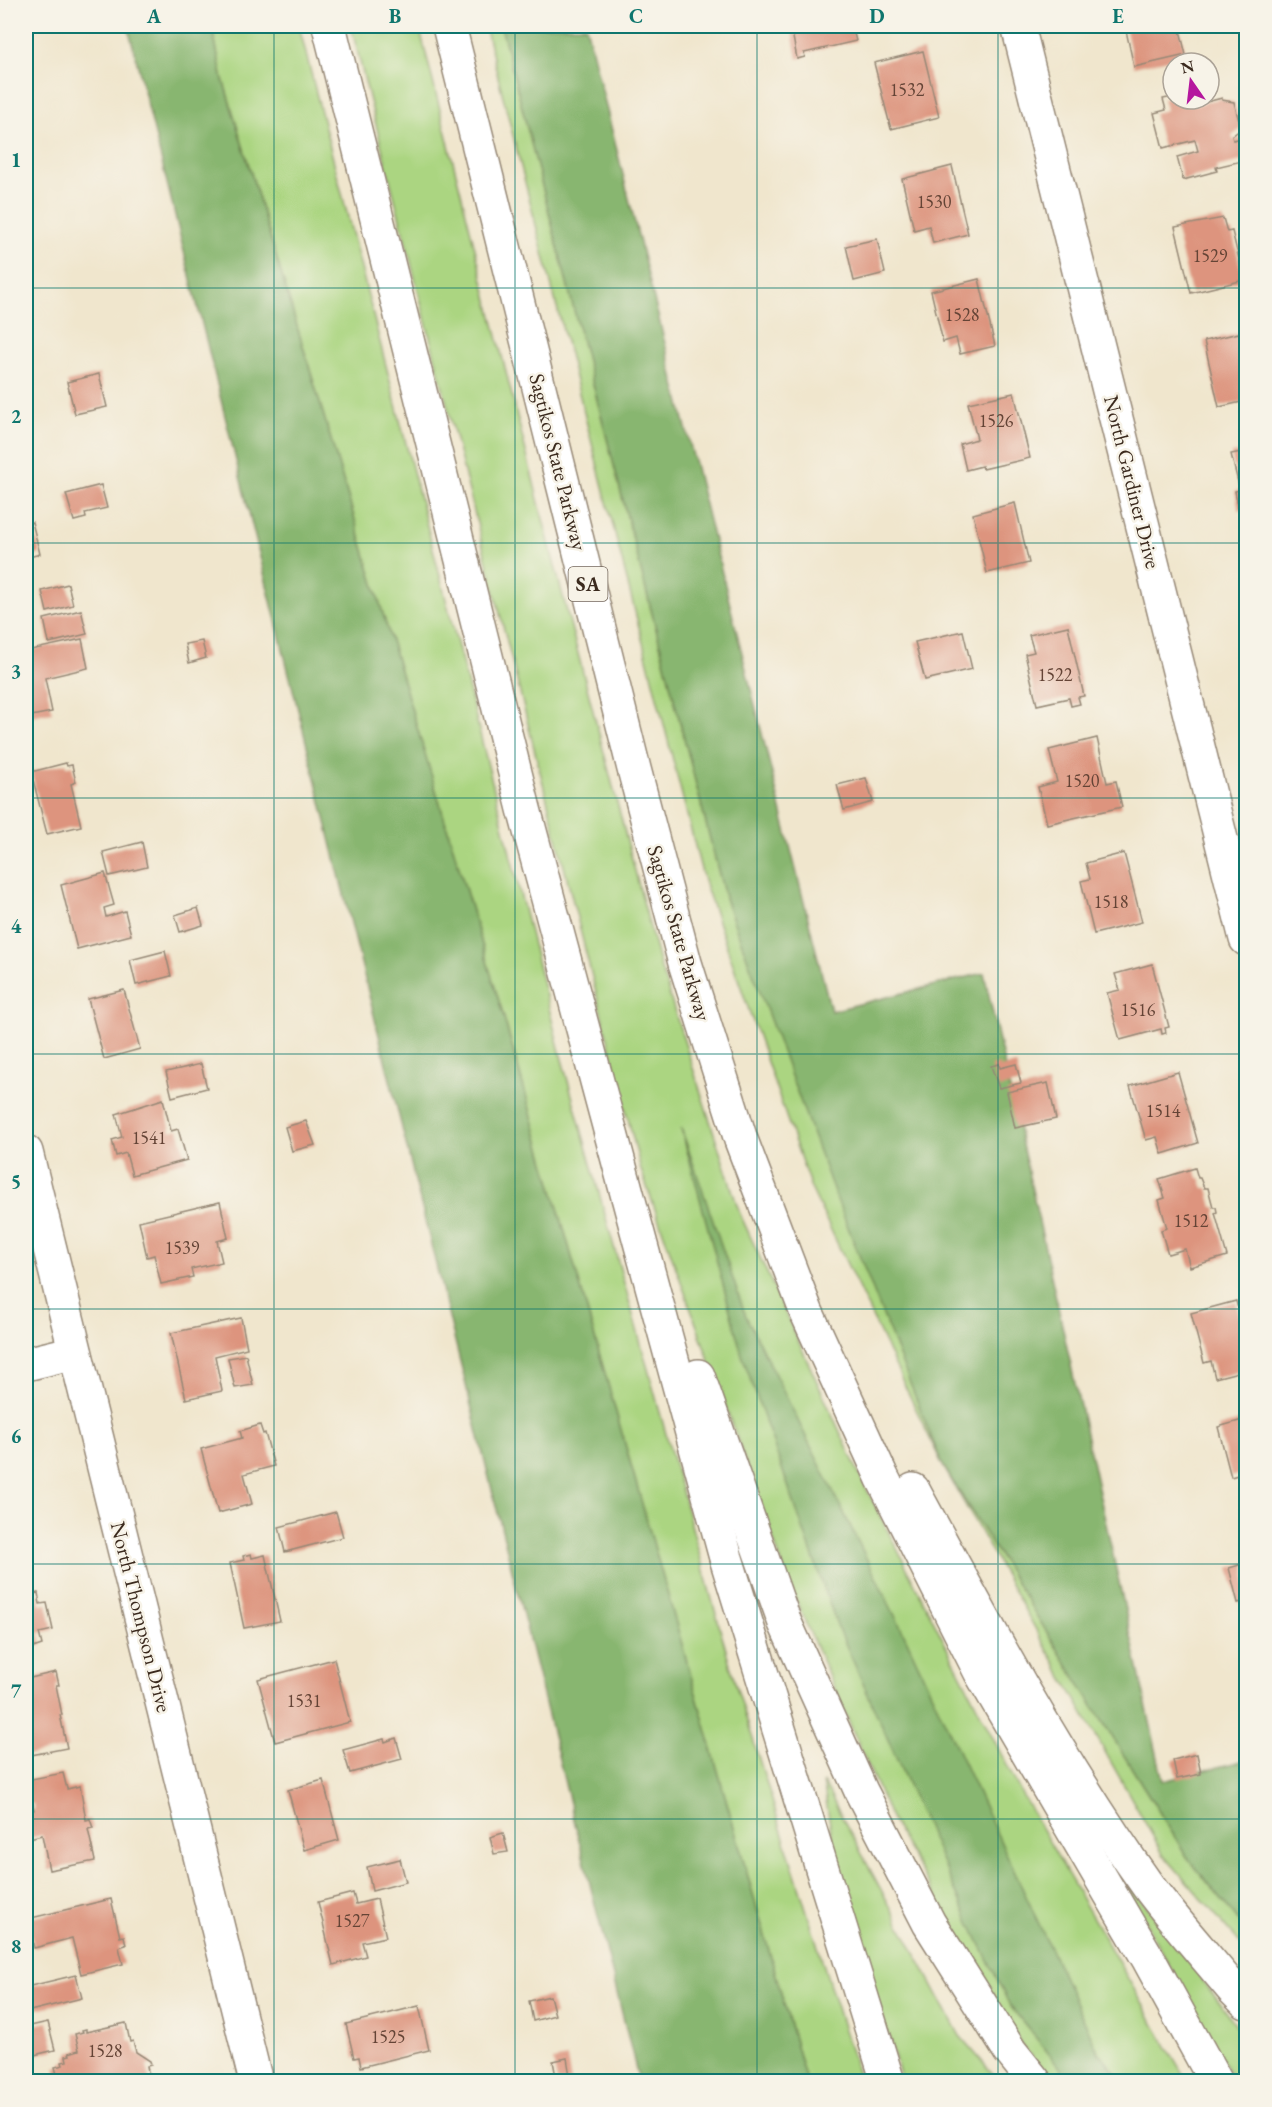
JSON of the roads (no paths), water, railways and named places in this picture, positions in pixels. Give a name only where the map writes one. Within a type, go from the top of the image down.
[{"type":"main road","points":[[329,26],[524,809],[726,1558],[888,2082]]},
{"type":"main road","name":"Sagtikos State Parkway","points":[[449,26],[634,769],[685,963],[741,1140]]},
{"type":"main road","name":"North Gardiner Drive","points":[[1018,26],[1246,939]]},
{"type":"main road","points":[[524,809],[660,1260],[720,1443],[785,1623],[861,1791],[929,1923],[1011,2051],[1035,2082]]},
{"type":"main road","points":[[741,1140],[815,1301],[883,1433],[969,1593],[1064,1760],[1149,1887],[1246,2002]]},
{"type":"main road","points":[[741,1140],[806,1311],[882,1477],[981,1673],[1149,1960],[1216,2082]]},
{"type":"main road","name":"North Thompson Drive","points":[[26,1152],[256,2082]]},
{"type":"main road","points":[[26,1364],[75,1352]]}]
